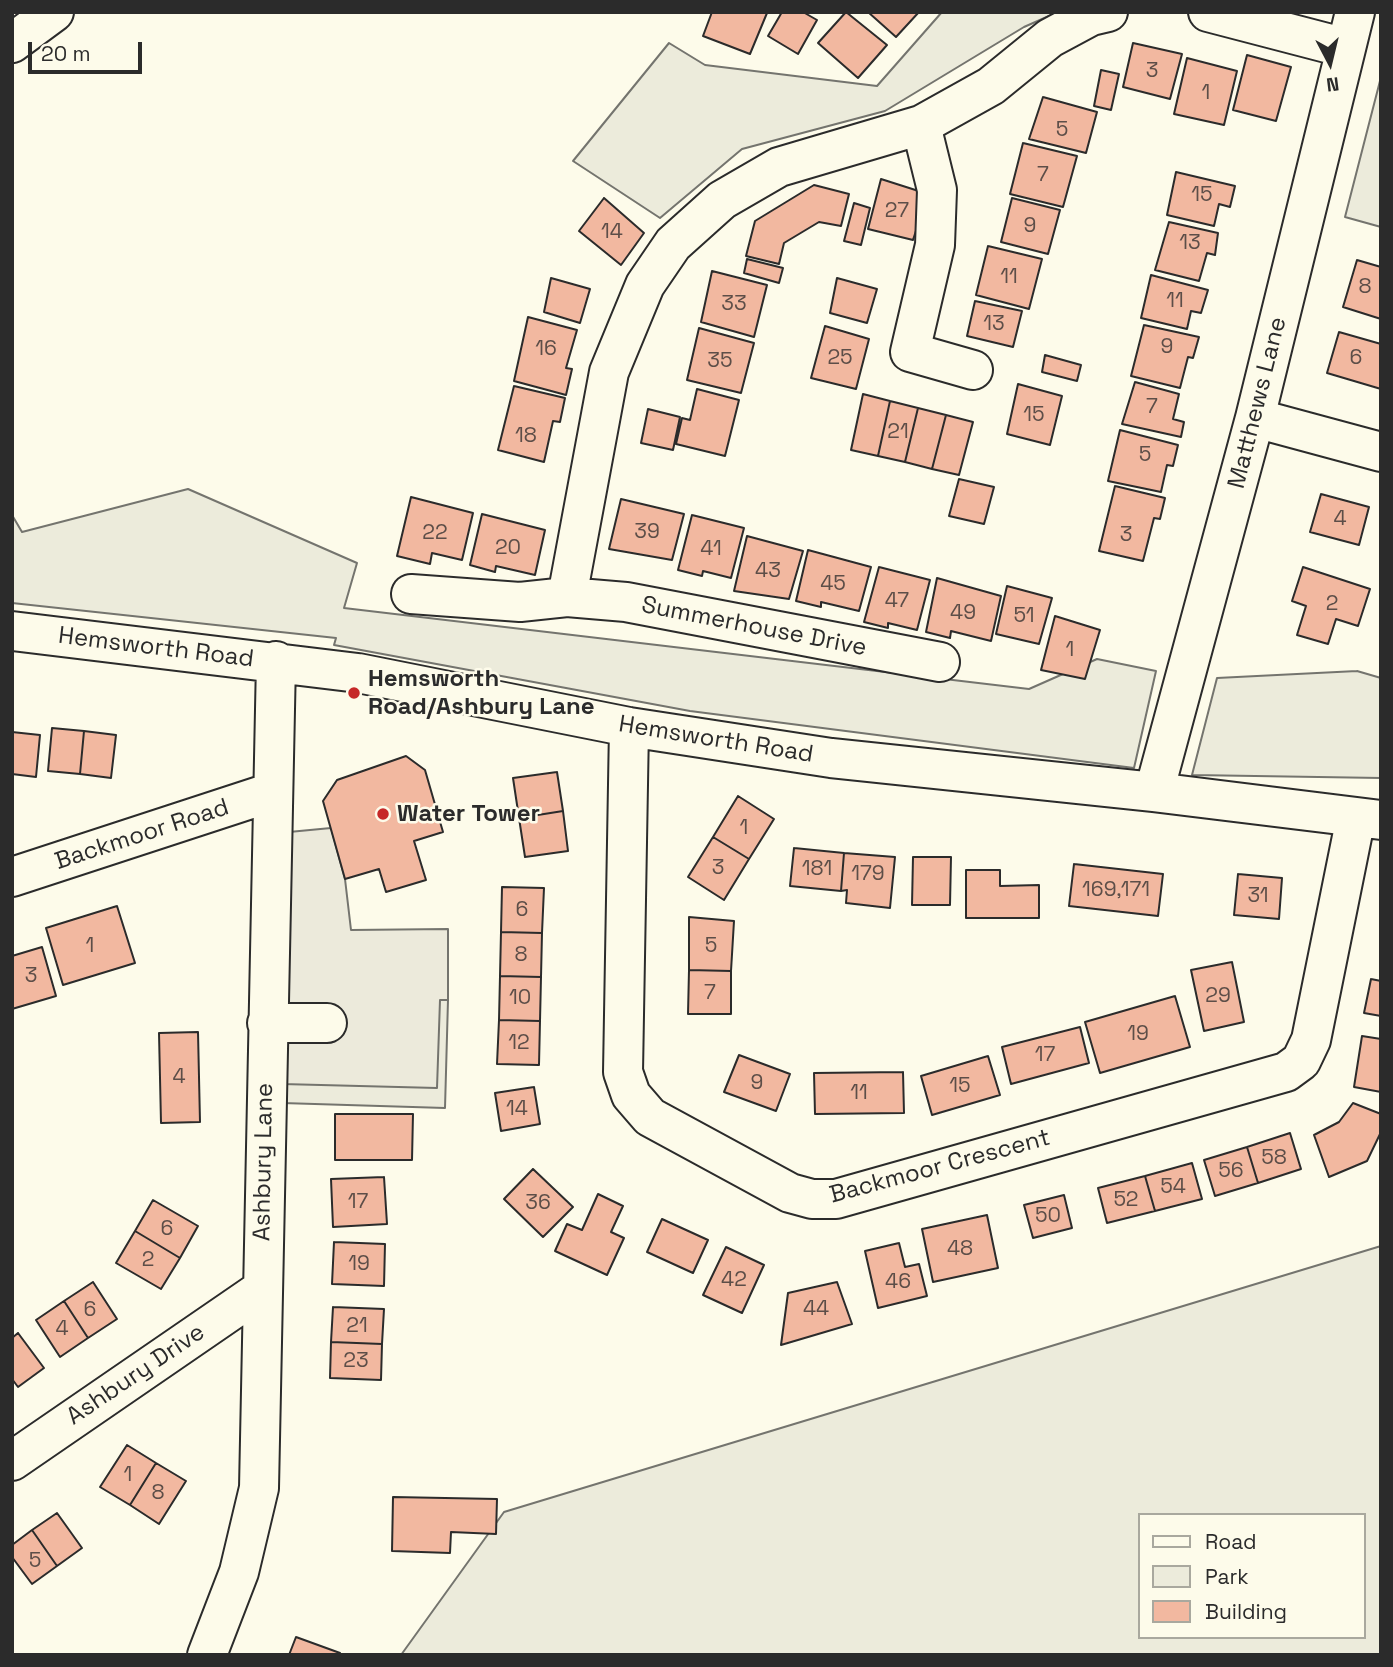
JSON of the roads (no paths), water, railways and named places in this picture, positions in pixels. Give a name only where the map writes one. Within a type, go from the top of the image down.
[{"type":"street","points":[[12,43],[54,12]]},
{"type":"street","points":[[567,597],[609,372],[645,285],[673,244],[722,200],[779,167],[921,125],[991,86],[1050,38],[1059,21],[1108,12]]},
{"type":"street","points":[[1208,12],[1350,30]]},
{"type":"street","name":"Matthews Lane","points":[[1154,792],[1255,418],[1350,30]]},
{"type":"street","points":[[921,125],[937,190],[935,245],[910,352],[973,370]]},
{"type":"street","points":[[1255,418],[1381,452]]},
{"type":"street","name":"Summerhouse Drive","points":[[411,594],[520,602],[567,597],[626,602],[940,662]]},
{"type":"street","name":"Hemsworth Road","points":[[12,631],[276,661],[423,685],[629,727],[831,758],[1368,818]]},
{"type":"street","name":"Ashbury Lane","points":[[206,1655],[239,1572],[258,1488],[267,1023],[279,879],[272,792],[276,661]]},
{"type":"street","name":"Backmoor Crescent","points":[[629,727],[624,1072],[631,1095],[650,1117],[790,1193],[812,1199],[836,1199],[1273,1075],[1294,1066],[1301,1061],[1311,1040],[1368,818]]},
{"type":"street","name":"Backmoor Road","points":[[12,877],[272,792]]},
{"type":"street","points":[[267,1023],[327,1023]]},
{"type":"street","name":"Ashbury Drive","points":[[12,1461],[261,1290]]},
{"type":"place","name":"Hemsworth Road/Ashbury Lane","points":[[354,693]]},
{"type":"place","name":"Water Tower","points":[[383,814]]}]
